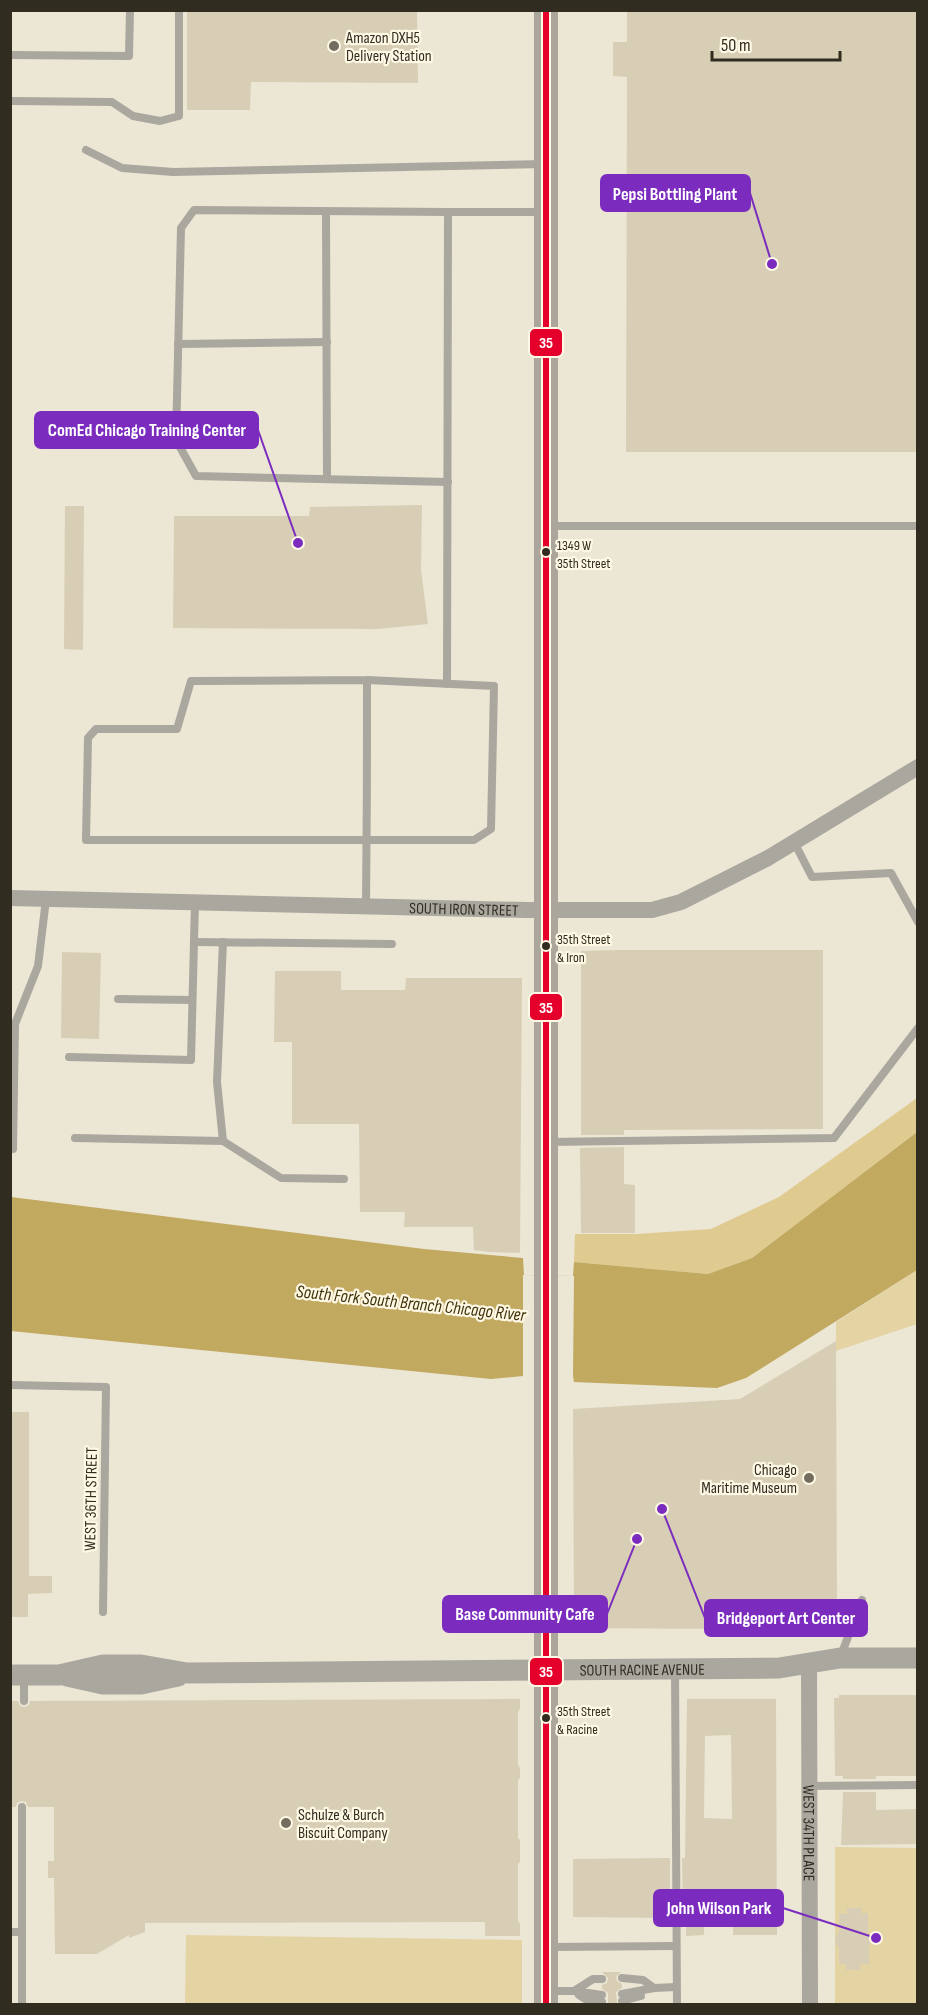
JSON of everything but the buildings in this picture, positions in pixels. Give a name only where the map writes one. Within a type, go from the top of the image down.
[{"type":"main road","points":[[546,10],[546,1998]]},
{"type":"street","name":"SOUTH IRON STREET","points":[[10,898],[545,911],[652,910],[681,902],[768,858],[918,767]]},
{"type":"street","name":"SOUTH RACINE AVENUE","points":[[17,1675],[59,1675],[103,1684],[141,1684],[187,1673],[779,1668],[840,1658],[918,1658]]},
{"type":"street","name":"WEST 34TH PLACE","points":[[809,1662],[810,2004]]},
{"type":"lane","points":[[10,55],[129,56],[130,10]]},
{"type":"lane","points":[[10,101],[112,102],[133,116],[160,121],[179,116],[179,10]]},
{"type":"lane","points":[[86,150],[122,168],[173,172],[545,164]]},
{"type":"lane","points":[[448,482],[196,476],[176,440],[181,228],[194,210],[545,212]]},
{"type":"lane","points":[[326,211],[327,479]]},
{"type":"lane","points":[[447,684],[448,212]]},
{"type":"lane","points":[[178,344],[327,342]]},
{"type":"lane","points":[[545,526],[918,526]]},
{"type":"lane","points":[[366,906],[367,680]]},
{"type":"lane","points":[[367,680],[447,684],[494,686],[491,829],[474,840],[87,840],[88,738],[96,729],[177,729],[191,681],[367,680]]},
{"type":"lane","points":[[794,842],[812,877],[891,873],[918,922]]},
{"type":"lane","points":[[13,1149],[15,1024],[38,966],[46,898]]},
{"type":"lane","points":[[69,1058],[191,1060],[195,902]]},
{"type":"lane","points":[[194,942],[392,944]]},
{"type":"lane","points":[[222,942],[217,1082],[223,1141]]},
{"type":"lane","points":[[117,999],[192,1000]]},
{"type":"lane","points":[[545,1142],[834,1138],[918,1028]]},
{"type":"lane","points":[[75,1138],[223,1141],[281,1178],[344,1179]]},
{"type":"lane","name":"WEST 36TH STREET","points":[[10,1385],[106,1387],[103,1612]]},
{"type":"lane","points":[[840,1658],[862,1600]]},
{"type":"lane","points":[[675,1669],[676,2004]]},
{"type":"lane","points":[[17,1675],[24,1701]]},
{"type":"lane","points":[[810,1786],[918,1785]]},
{"type":"lane","points":[[22,1807],[22,2004]]},
{"type":"lane","points":[[10,1932],[21,1932]]},
{"type":"lane","points":[[546,1947],[676,1946]]},
{"type":"lane","points":[[546,1998],[574,1991],[593,1979],[602,1982]]},
{"type":"lane","points":[[622,1981],[643,1980],[654,1988]]},
{"type":"lane","points":[[622,1997],[654,1988],[676,1987]]},
{"type":"lane","points":[[574,1991],[587,2000],[602,1998]]},
{"type":"shaded area","points":[[917,1098],[917,1132],[752,1258],[708,1274],[574,1262],[575,1234],[637,1234],[711,1229],[779,1197]]},
{"type":"shaded area","points":[[917,1270],[917,1324],[836,1351],[836,1322]]},
{"type":"shaded area","points":[[835,1847],[917,1848],[917,2004],[835,2004]]},
{"type":"shaded area","points":[[186,1935],[522,1940],[522,2004],[185,2004]]},
{"type":"water","name":"South Fork South Branch Chicago River","points":[[917,1132],[917,1270],[746,1378],[717,1388],[574,1382],[573,1376],[523,1376],[491,1379],[11,1331],[11,1197],[424,1249],[523,1258],[524,1275],[573,1276],[574,1262],[708,1274],[752,1258]]},
{"type":"pier","points":[[523,1275],[574,1276],[573,1376],[523,1376]]},
{"type":"transit line","name":"35","points":[[546,10],[546,2004]]},
{"type":"place","name":"Amazon DXH5 Delivery Station","points":[[334,46]]},
{"type":"place","name":"Pepsi Bottling Plant","points":[[772,264]]},
{"type":"place","name":"ComEd Chicago Training Center","points":[[298,543]]},
{"type":"place","name":"1349 W 35th Street","points":[[546,552]]},
{"type":"place","name":"35th Street & Iron","points":[[546,946]]},
{"type":"place","name":"Chicago Maritime Museum","points":[[809,1478]]},
{"type":"place","name":"Bridgeport Art Center","points":[[662,1509]]},
{"type":"place","name":"Base Community Cafe","points":[[637,1539]]},
{"type":"place","name":"35th Street & Racine","points":[[546,1718]]},
{"type":"place","name":"Schulze & Burch Biscuit Company","points":[[286,1823]]},
{"type":"place","name":"John Wilson Park","points":[[876,1938]]}]
